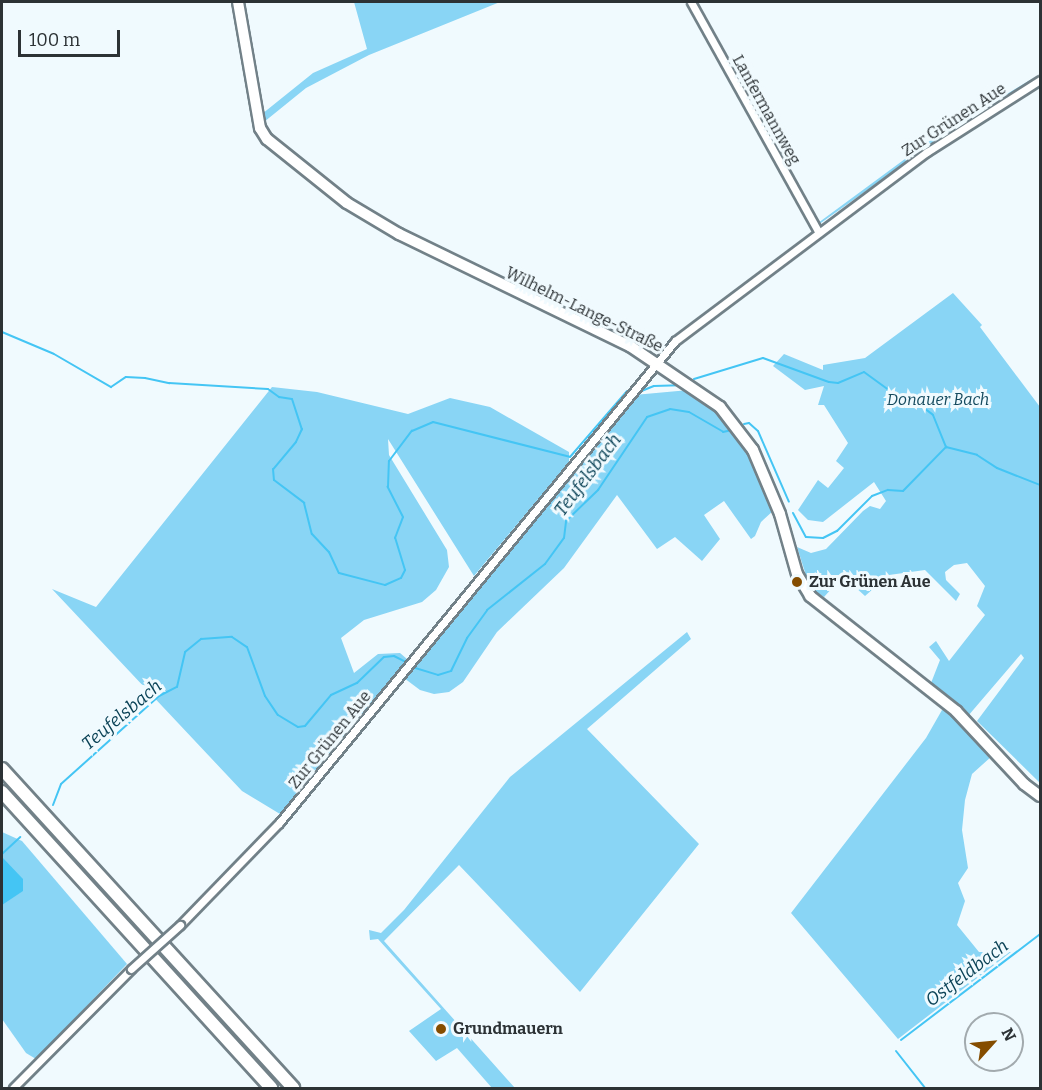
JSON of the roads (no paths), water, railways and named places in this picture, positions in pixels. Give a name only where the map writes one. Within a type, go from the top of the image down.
[{"type":"highway","points":[[2,769],[293,1089]]},
{"type":"highway","points":[[2,792],[271,1089]]},
{"type":"street","name":"Wilhelm-Lange-Straße","points":[[238,2],[260,128],[267,139],[347,203],[399,234],[656,360],[720,407],[743,432],[772,494],[797,574],[810,596],[956,711],[1024,784],[1041,796]]},
{"type":"street","name":"Lanfermannweg","points":[[691,2],[818,231]]},
{"type":"street","name":"Zur Grünen Aue","points":[[13,1089],[130,969],[180,925],[279,823],[656,360],[675,341],[818,231],[927,152],[1041,80]]},
{"type":"waterway","points":[[2,332],[54,354],[111,387],[126,377],[145,378],[169,383],[268,389],[279,397],[292,399],[302,429],[296,442],[273,469],[274,480],[304,503],[312,534],[329,552],[339,573],[385,585],[401,578],[405,570],[395,538],[403,517],[388,487],[389,461],[412,431],[433,422],[570,457],[627,391]]},
{"type":"waterway","points":[[694,379],[763,358],[829,382],[838,383],[864,372],[894,394],[912,399],[933,415],[946,447],[977,455],[997,468],[1040,485]]},
{"type":"waterway","points":[[639,392],[654,386],[679,385]]},
{"type":"waterway","name":"Teufelsbach","points":[[412,667],[438,675],[451,671],[467,638],[487,610],[545,564],[564,538],[566,521],[598,490],[647,417],[670,409],[689,412],[723,432],[732,430]]},
{"type":"waterway","name":"Teufelsbach","points":[[744,424],[749,423],[758,431],[789,502]]},
{"type":"waterway","name":"Teufelsbach","points":[[793,513],[806,537],[823,538],[837,531],[872,496],[888,490],[903,491],[946,447]]},
{"type":"waterway","name":"Teufelsbach","points":[[53,805],[61,784],[159,696],[177,687],[185,652],[201,639],[232,637],[247,647],[265,696],[278,715],[298,727],[305,726],[331,695],[357,683],[384,657],[394,656],[406,662]]},
{"type":"waterway","name":"Teufelsbach","points":[[2,854],[20,837]]},
{"type":"waterway","name":"Ostfeldbach","points":[[901,1040],[1040,934]]},
{"type":"waterway","points":[[896,1051],[925,1088]]},
{"type":"place","name":"Zur Grünen Aue","points":[[797,582]]},
{"type":"place","name":"Grundmauern","points":[[441,1029]]},
{"type":"park label","name":"Donauer Bach","points":[[938,400]]}]
